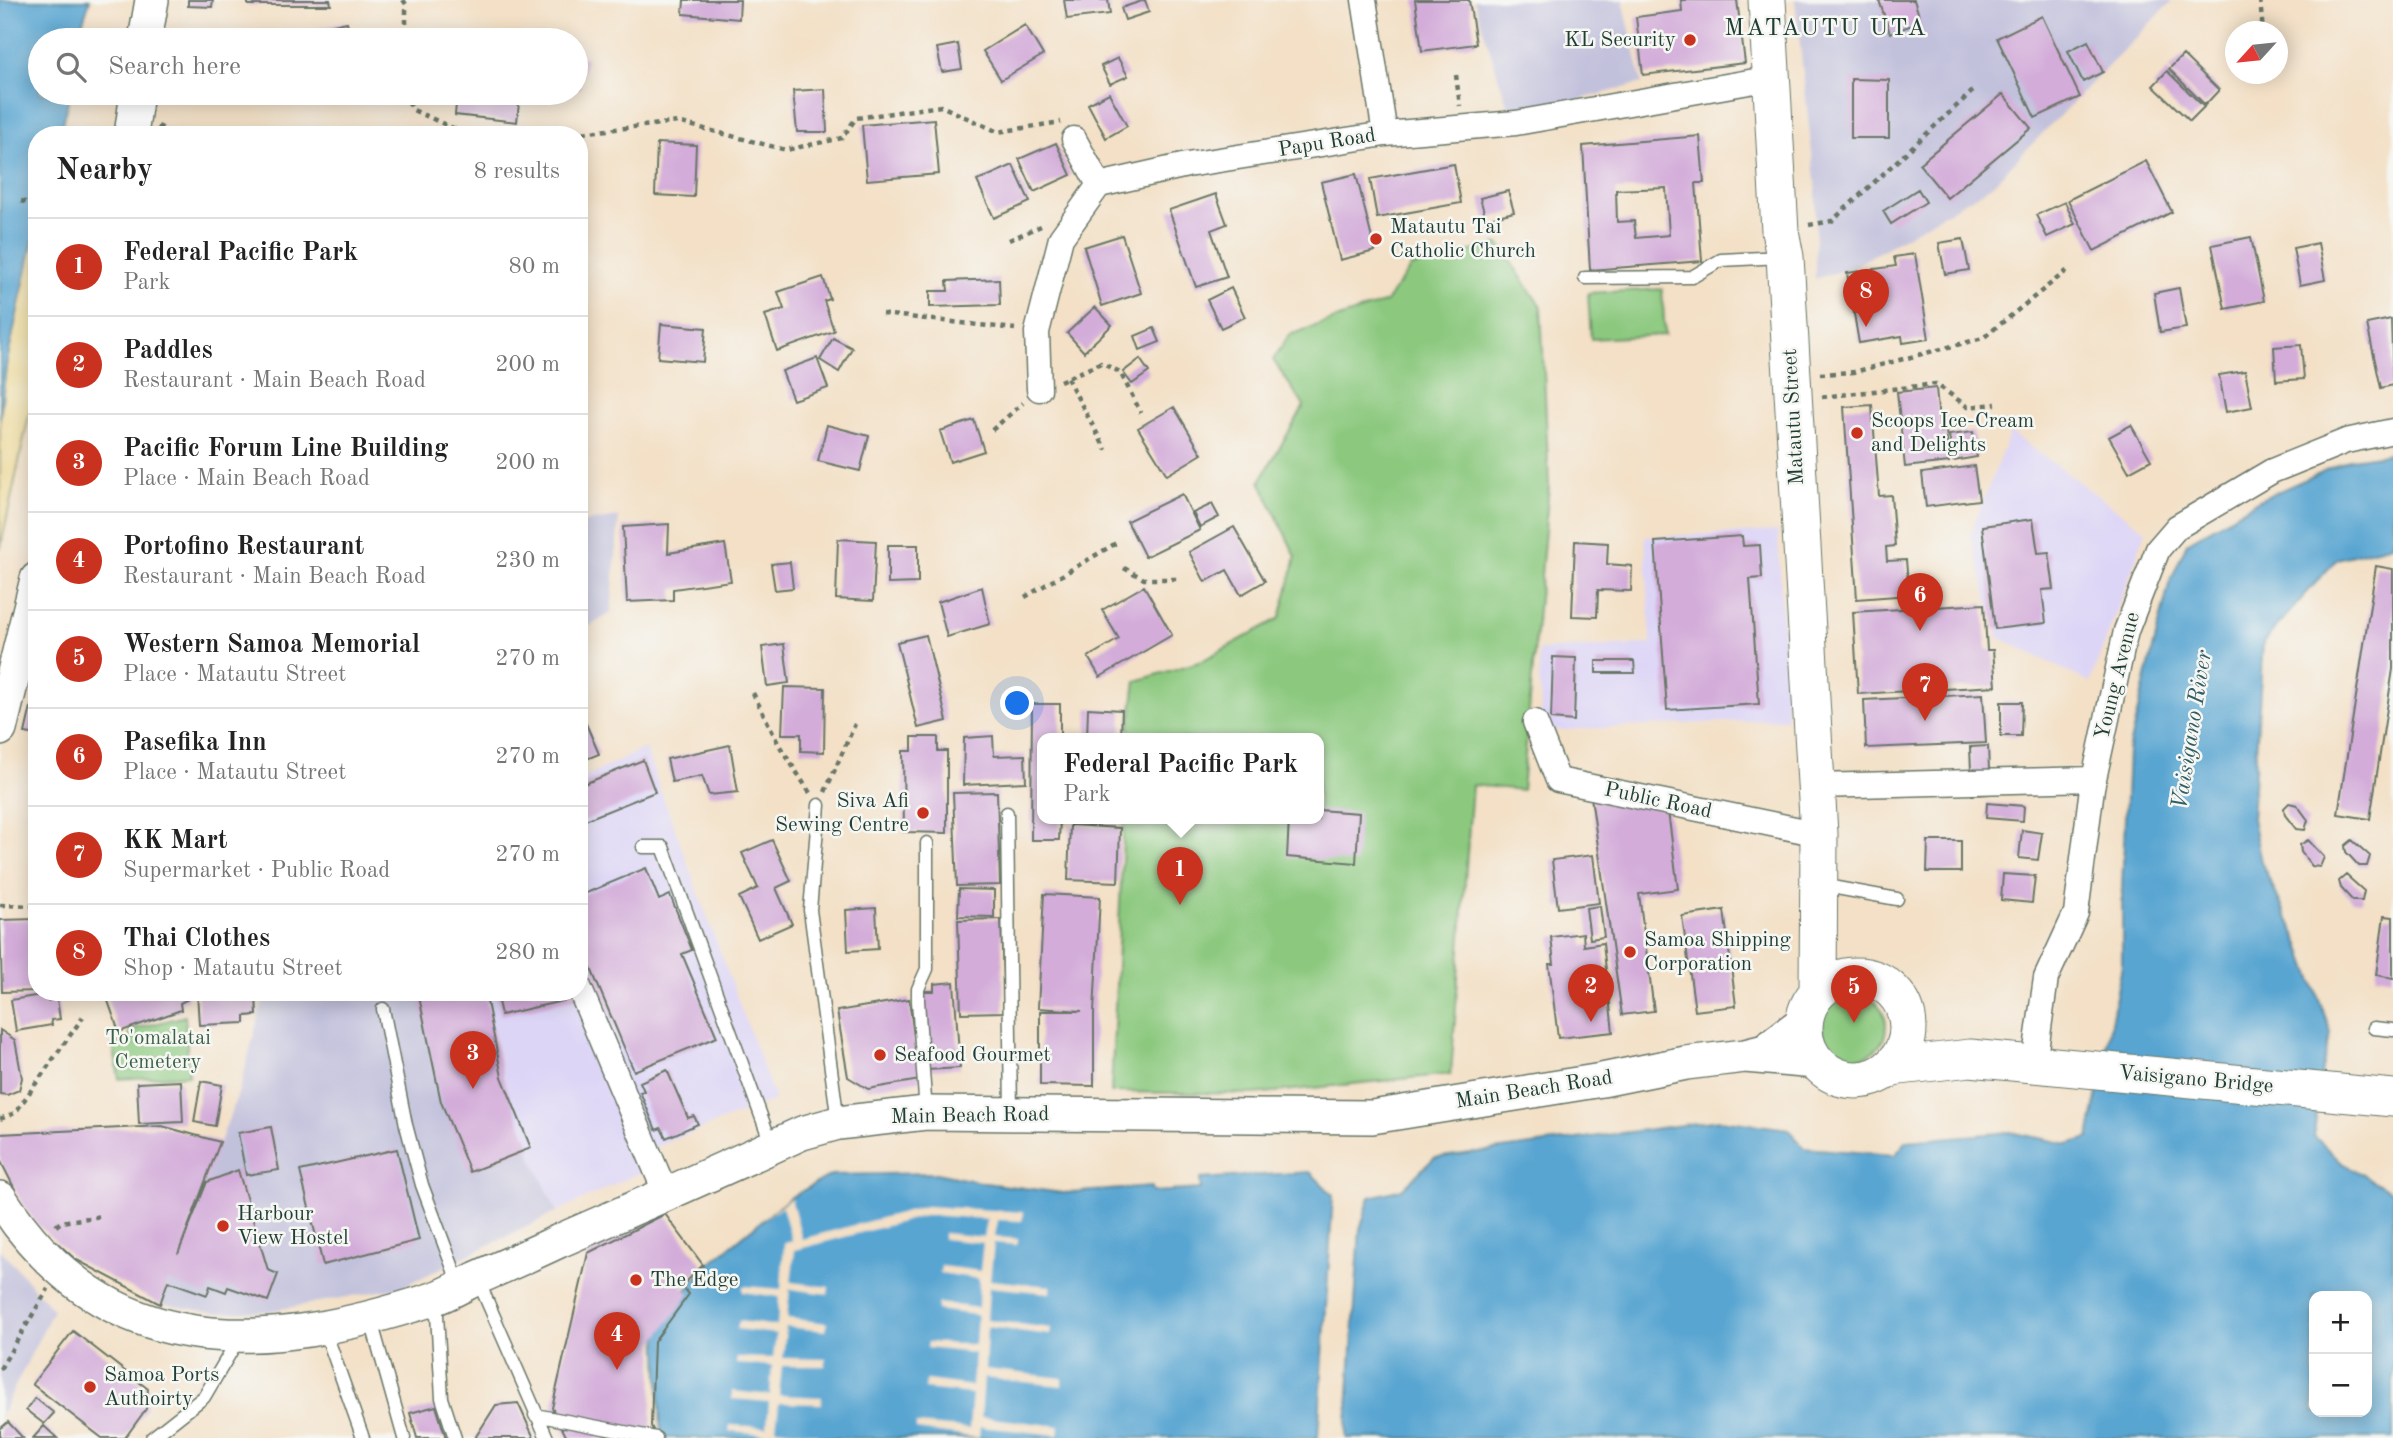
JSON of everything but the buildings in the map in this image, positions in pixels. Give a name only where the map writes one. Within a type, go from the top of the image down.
[{"type":"main road","points":[[147,28],[152,0]]},
{"type":"main road","name":"Matautu Street","points":[[1767,0],[1819,834],[1831,920],[1840,952],[1857,976]]},
{"type":"main road","points":[[132,126],[135,105]]},
{"type":"main road","points":[[0,729],[28,615]]},
{"type":"main road","name":"Matautu Street","points":[[1811,1006],[1819,834]]},
{"type":"main road","points":[[1745,1056],[1765,1051],[1811,1006],[1832,981],[1857,976],[1883,983],[1896,994],[1905,1010],[1909,1029],[1905,1045],[1891,1067]]},
{"type":"main road","points":[[1811,1006],[1804,1035],[1816,1062],[1827,1072],[1855,1080],[1871,1078],[1891,1067],[1970,1058],[2043,1066]]},
{"type":"main road","points":[[1909,1029],[1970,1058]]},
{"type":"main road","name":"Main Beach Road","points":[[0,1198],[36,1246],[86,1292],[126,1312],[191,1333],[241,1335],[324,1327],[369,1316],[457,1288],[772,1147],[838,1123],[926,1113],[1372,1117],[1602,1080],[1686,1063],[1745,1056],[1816,1062]]},
{"type":"main road","name":"Vaisigano Bridge","points":[[2043,1066],[2393,1098]]},
{"type":"street","points":[[1363,0],[1385,134]]},
{"type":"street","name":"Papu Road","points":[[1099,185],[1187,165],[1385,134],[1516,123],[1772,78]]},
{"type":"street","points":[[1040,389],[1037,332],[1061,238],[1099,185],[1074,139]]},
{"type":"street","name":"Young Avenue","points":[[2043,1066],[2046,978],[2077,913],[2094,779],[2126,631],[2158,549],[2177,527],[2272,471],[2346,441],[2393,431]]},
{"type":"street","name":"Public Road","points":[[1535,722],[1558,780],[1819,834]]},
{"type":"street","points":[[1816,786],[2094,779]]},
{"type":"street","points":[[585,1001],[666,1194]]},
{"type":"lane","points":[[1585,278],[1692,277],[1721,260],[1783,244]]},
{"type":"lane","points":[[819,805],[810,910],[838,1123]]},
{"type":"lane","points":[[1007,813],[1011,1114]]},
{"type":"lane","points":[[926,1113],[918,989],[927,969],[927,843]]},
{"type":"lane","points":[[643,847],[663,847],[772,1147]]},
{"type":"lane","points":[[1826,886],[1897,899]]},
{"type":"lane","points":[[383,1009],[406,1125],[457,1288],[547,1438]]},
{"type":"lane","points":[[2374,1028],[2393,1030]]},
{"type":"lane","points":[[455,1438],[443,1398],[457,1288]]},
{"type":"lane","points":[[369,1316],[404,1438]]},
{"type":"lane","points":[[324,1327],[363,1438]]},
{"type":"lane","points":[[152,1438],[204,1397],[241,1335]]},
{"type":"lane","points":[[535,1415],[656,1438]]},
{"type":"path","points":[[403,0],[406,4],[406,28]]},
{"type":"path","points":[[2260,0],[2262,21]]},
{"type":"path","points":[[1456,75],[1462,128]]},
{"type":"path","points":[[1783,244],[1832,221],[1975,89]]},
{"type":"path","points":[[410,105],[413,110],[448,126]]},
{"type":"path","points":[[588,132],[678,122],[786,150],[842,138],[856,118],[942,106],[998,132],[1060,121],[1074,139]]},
{"type":"path","points":[[21,201],[28,203]]},
{"type":"path","points":[[1792,388],[1983,338],[2069,269]]},
{"type":"path","points":[[882,314],[1037,332]]},
{"type":"path","points":[[992,430],[1040,389],[1101,363],[1120,372],[1141,413]]},
{"type":"path","points":[[1067,378],[1106,450]]},
{"type":"path","points":[[1792,388],[1936,384],[1968,407],[1996,404]]},
{"type":"path","points":[[1026,597],[1118,542]]},
{"type":"path","points":[[1124,568],[1144,579],[1179,579]]},
{"type":"path","points":[[753,692],[779,745],[819,805]]},
{"type":"path","points":[[819,805],[855,724]]},
{"type":"path","points":[[0,905],[28,906]]},
{"type":"path","points":[[0,1119],[15,1113],[83,1017]]},
{"type":"path","points":[[36,1246],[61,1222],[102,1216]]},
{"type":"path","points":[[0,1369],[60,1270]]},
{"type":"shaded area","points":[[1474,0],[1623,0],[1642,83],[1548,108],[1508,107]]},
{"type":"shaded area","points":[[1795,0],[2173,0],[1990,187],[1853,267],[1815,279],[1816,189]]},
{"type":"shaded area","points":[[2010,432],[2146,531],[2090,683],[1998,637],[1970,534]]},
{"type":"shaded area","points":[[619,517],[611,613],[588,627],[588,522]]},
{"type":"shaded area","points":[[1778,531],[1787,719],[1542,731],[1538,650],[1651,644],[1645,537]]},
{"type":"shaded area","points":[[645,748],[775,1100],[643,1152],[649,1168],[557,1212],[511,1111],[487,1001],[588,1001],[588,776]]},
{"type":"shaded area","points":[[263,1001],[486,1001],[511,1111],[557,1212],[402,1287],[270,1311],[218,1313],[160,1304],[240,1088]]},
{"type":"shaded area","points":[[0,1249],[53,1310],[0,1417]]},
{"type":"green space","points":[[1499,244],[1541,307],[1549,485],[1522,790],[1472,785],[1451,1074],[1254,1094],[1111,1092],[1124,824],[1324,824],[1324,733],[1129,733],[1136,681],[1202,661],[1280,618],[1296,557],[1260,481],[1304,406],[1273,360],[1289,335],[1386,302],[1411,267]]},
{"type":"green space","points":[[1662,289],[1665,335],[1591,339],[1588,293]]},
{"type":"green space","points":[[1854,994],[1872,1000],[1880,1008],[1886,1026],[1880,1044],[1872,1052],[1854,1058],[1836,1052],[1828,1044],[1822,1026],[1828,1008],[1836,1000]]},
{"type":"green space","name":"To'omalatai Cemetery","points":[[185,1016],[189,1075],[119,1079],[113,1044],[130,1038],[130,1030]]},
{"type":"sand","points":[[28,263],[28,420],[0,550],[0,418],[6,366]]},
{"type":"water","points":[[0,0],[90,0],[81,28],[28,28],[28,105],[67,105],[62,126],[28,126],[28,263],[6,366],[0,418]]},
{"type":"water","name":"Vaisigano River","points":[[2393,453],[2393,545],[2337,559],[2263,642],[2252,819],[2261,862],[2300,945],[2331,1033],[2322,1069],[2314,1136],[2342,1163],[2393,1192],[2393,1438],[1346,1438],[1360,1229],[1370,1197],[1402,1189],[1434,1158],[1720,1120],[1789,1129],[1804,1148],[1895,1155],[1907,1141],[2010,1132],[2068,1144],[2089,1138],[2122,965],[2122,887],[2128,751],[2169,584],[2187,543],[2259,500],[2351,459]]},
{"type":"water","points":[[1310,1172],[1333,1195],[1318,1438],[661,1438],[657,1324],[705,1267],[791,1197],[831,1175],[936,1173],[985,1183],[1063,1193],[1151,1187],[1152,1192],[1201,1189],[1200,1179]]},
{"type":"pier","points":[[791,1198],[802,1239],[926,1206],[1023,1212],[1022,1221],[997,1220],[995,1237],[1018,1239],[1017,1245],[994,1243],[990,1280],[1050,1286],[1050,1293],[989,1287],[987,1320],[1051,1328],[1050,1335],[987,1327],[985,1369],[1062,1378],[1062,1386],[984,1378],[981,1417],[1059,1426],[1058,1435],[980,1427],[979,1438],[916,1430],[916,1424],[969,1429],[972,1394],[925,1389],[926,1380],[972,1386],[974,1353],[927,1348],[928,1342],[975,1345],[977,1315],[937,1310],[938,1303],[978,1308],[979,1279],[940,1273],[941,1266],[980,1271],[983,1243],[943,1239],[943,1233],[984,1237],[987,1219],[928,1215],[795,1250],[791,1282],[829,1287],[828,1294],[790,1289],[787,1318],[827,1323],[826,1331],[786,1327],[783,1358],[826,1359],[825,1366],[782,1366],[779,1395],[822,1397],[821,1404],[779,1403],[776,1428],[818,1434],[817,1438],[766,1438],[766,1434],[729,1431],[730,1425],[767,1427],[769,1402],[732,1399],[732,1391],[770,1395],[772,1366],[736,1364],[737,1357],[773,1358],[776,1334],[737,1329],[739,1321],[777,1326],[779,1297],[743,1292],[743,1286],[781,1289],[784,1243],[792,1241],[782,1207],[762,1220]]},
{"type":"place","name":"KL Security","points":[[1690,40]]},
{"type":"place","name":"Matautu Tai Catholic Church","points":[[1376,239]]},
{"type":"place","name":"Thai Clothes","points":[[1866,327]]},
{"type":"place","name":"Scoops Ice-Cream and Delights","points":[[1857,433]]},
{"type":"place","name":"Pasefika Inn","points":[[1920,631]]},
{"type":"place","name":"KK Mart","points":[[1925,721]]},
{"type":"place","name":"Siva Afi Sewing Centre","points":[[923,813]]},
{"type":"place","name":"Federal Pacific Park","points":[[1180,905]]},
{"type":"place","name":"Samoa Shipping Corporation","points":[[1630,952]]},
{"type":"place","name":"Paddles","points":[[1591,1022]]},
{"type":"place","name":"Western Samoa Memorial","points":[[1854,1023]]},
{"type":"place","name":"Seafood Gourmet","points":[[880,1055]]},
{"type":"place","name":"Pacific Forum Line Building","points":[[473,1089]]},
{"type":"place","name":"Harbour View Hostel","points":[[223,1226]]},
{"type":"place","name":"The Edge","points":[[636,1280]]},
{"type":"place","name":"Portofino Restaurant","points":[[617,1370]]},
{"type":"place","name":"Samoa Ports Authoirty","points":[[90,1387]]},
{"type":"district","name":"MATAUTU UTA","points":[[1826,29]]}]
